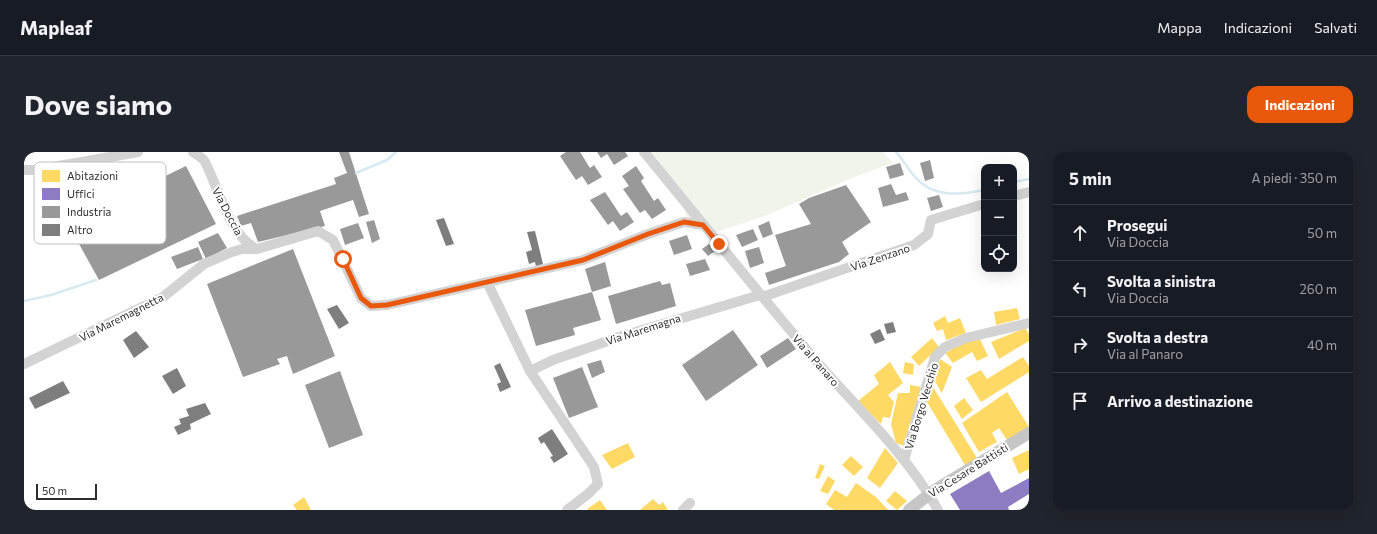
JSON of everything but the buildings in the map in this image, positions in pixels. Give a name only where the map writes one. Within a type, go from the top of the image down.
[{"type":"main road","name":"Via Cesare Battisti","points":[[909,510],[929,494],[1029,432]]},
{"type":"street","points":[[84,162],[138,152]]},
{"type":"street","name":"Via Doccia","points":[[193,152],[203,156],[209,174],[236,230],[247,244],[257,249]]},
{"type":"street","name":"Via al Panaro","points":[[644,152],[761,296],[904,460],[929,494],[938,510]]},
{"type":"street","points":[[24,170],[34,169]]},
{"type":"street","points":[[1017,195],[1029,192]]},
{"type":"street","name":"Via Zenzano","points":[[761,296],[914,245],[928,234],[931,220],[981,205]]},
{"type":"street","points":[[257,249],[318,232],[333,240],[361,298],[371,306],[387,305],[583,260],[648,234],[684,222],[703,225]]},
{"type":"street","name":"Via Maremagnetta","points":[[24,364],[163,297],[204,264],[242,249],[257,249]]},
{"type":"street","points":[[487,282],[530,371],[594,467],[598,484],[570,509]]},
{"type":"street","name":"Via Maremagna","points":[[530,371],[553,360],[622,336],[761,296]]},
{"type":"street","name":"Via Borgo Vecchio","points":[[904,460],[935,358],[945,347],[966,338],[1029,323]]},
{"type":"path","points":[[1020,510],[1029,505]]},
{"type":"shaded area","points":[[643,152],[883,152],[893,163],[857,176],[767,215],[711,234],[685,215],[684,203]]},
{"type":"waterway","points":[[356,173],[387,160],[396,152]]},
{"type":"waterway","points":[[896,152],[915,177],[930,189],[938,192],[956,194],[981,190]]},
{"type":"waterway","points":[[1017,181],[1029,179]]},
{"type":"waterway","points":[[24,301],[51,295],[96,280]]},
{"type":"route","points":[[343,259],[361,298],[371,306],[387,305],[583,260],[648,234],[684,222],[703,225],[719,244]]}]
